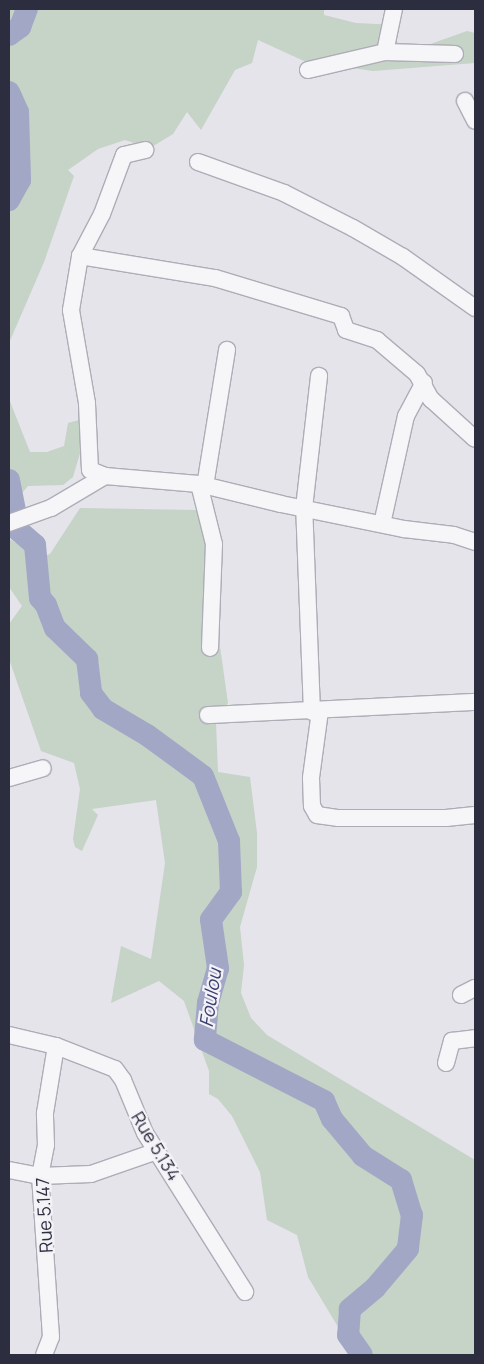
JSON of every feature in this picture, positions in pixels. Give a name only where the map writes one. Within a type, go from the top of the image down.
[{"type":"street","points":[[385,52],[394,9]]},
{"type":"street","points":[[308,70],[385,52],[455,54]]},
{"type":"street","points":[[466,101],[475,121]]},
{"type":"street","points":[[145,150],[124,155],[102,214],[80,256],[70,310],[87,403],[90,470],[105,476],[202,485],[382,524],[454,535],[475,542]]},
{"type":"street","points":[[198,162],[284,193],[353,228],[402,258],[475,308]]},
{"type":"street","points":[[80,256],[215,278],[341,316],[346,330],[377,340],[424,382],[432,399],[475,439]]},
{"type":"street","points":[[210,648],[214,544],[202,485],[227,350]]},
{"type":"street","points":[[319,376],[304,508],[316,712],[311,778],[312,806],[317,815],[348,818],[446,818],[475,815]]},
{"type":"street","points":[[382,524],[406,416],[424,382]]},
{"type":"street","points":[[15,521],[51,508],[105,476]]},
{"type":"street","points":[[208,715],[316,712],[475,702]]},
{"type":"street","points":[[9,778],[43,768]]},
{"type":"street","name":"Rue 5.134","points":[[9,1036],[56,1046],[115,1068],[123,1080],[137,1118],[245,1292]]},
{"type":"street","points":[[446,1063],[452,1041],[475,1038]]},
{"type":"street","name":"Rue 5.147","points":[[44,1355],[51,1337],[40,1176],[46,1145],[45,1114],[56,1046]]},
{"type":"street","points":[[9,1170],[40,1176],[91,1174],[157,1150]]},
{"type":"shaded area","points":[[9,9],[324,9],[324,15],[356,23],[397,25],[394,40],[404,47],[422,47],[467,31],[475,33],[475,63],[373,71],[304,61],[258,40],[252,63],[235,70],[201,130],[187,112],[173,134],[150,148],[125,140],[98,149],[68,170],[74,176],[44,262],[9,343]]},
{"type":"shaded area","points":[[9,399],[30,452],[47,452],[64,446],[68,423],[79,420],[83,443],[73,477],[63,485],[28,486],[9,508]]},
{"type":"shaded area","points":[[80,508],[196,510],[201,513],[228,703],[216,723],[218,772],[250,777],[257,833],[257,867],[240,927],[244,965],[241,993],[251,1018],[267,1035],[475,1160],[475,1355],[355,1355],[308,1277],[297,1235],[267,1220],[260,1172],[232,1116],[218,1099],[209,1094],[209,1071],[184,1001],[159,981],[111,1003],[121,946],[151,959],[165,863],[156,800],[92,809],[98,815],[82,851],[75,847],[73,839],[80,789],[74,763],[41,751],[9,659],[9,624],[22,606],[9,587],[9,539],[41,557],[50,554]]},
{"type":"waterway","name":"Foulou","points":[[9,35],[20,27],[27,9]]},
{"type":"waterway","name":"Foulou","points":[[9,92],[18,112],[20,180],[9,200]]},
{"type":"waterway","name":"Foulou","points":[[9,480],[19,531],[35,545],[40,598],[46,605],[55,628],[87,659],[91,693],[103,709],[147,735],[203,776],[229,841],[231,892],[211,920],[218,968],[208,1003],[205,1040],[324,1101],[332,1119],[363,1156],[401,1180],[412,1215],[408,1249],[375,1288],[350,1309],[348,1335],[362,1355]]}]
